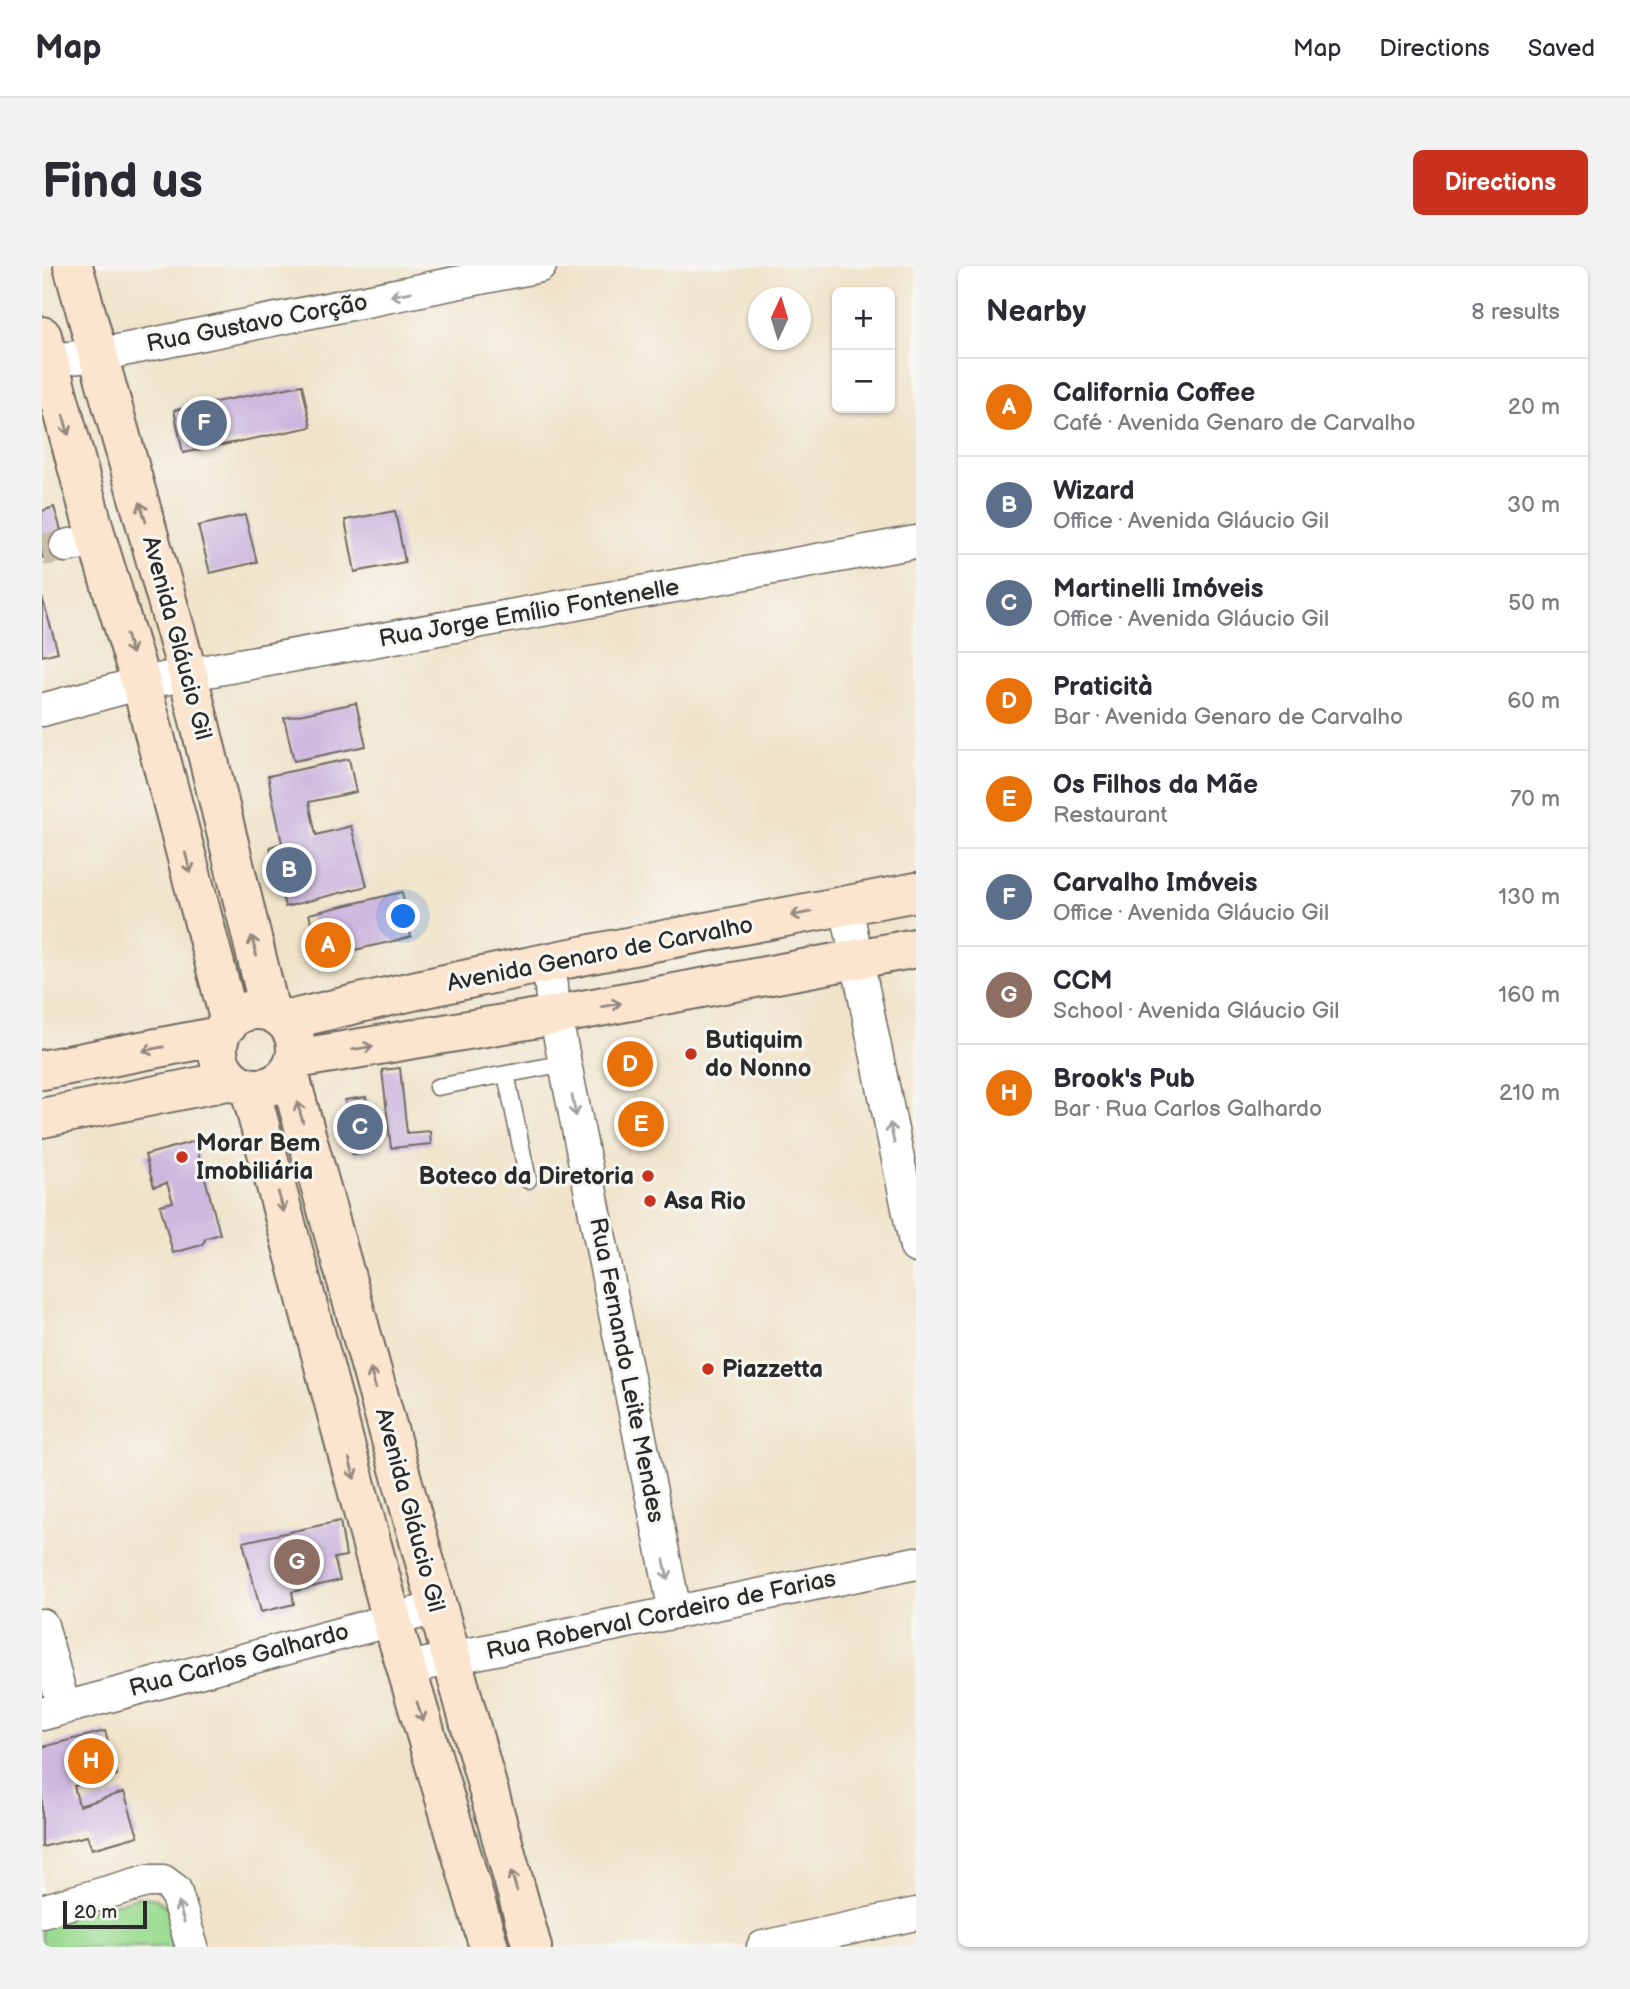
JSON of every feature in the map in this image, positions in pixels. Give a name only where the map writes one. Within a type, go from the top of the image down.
[{"type":"street","name":"Avenida Gláucio Gil","points":[[73,266],[188,674],[277,1017]]},
{"type":"street","name":"Rua Gustavo Corção","points":[[44,352],[99,355],[540,266]]},
{"type":"street","name":"Avenida Gláucio Gil","points":[[44,352],[82,543],[141,683],[225,1029]]},
{"type":"street","name":"Rua Jorge Emílio Fontenelle","points":[[42,710],[141,683],[916,542]]},
{"type":"street","name":"Avenida Genaro de Carvalho","points":[[277,1017],[916,892]]},
{"type":"street","points":[[846,906],[916,1247]]},
{"type":"street","name":"Avenida Genaro de Carvalho","points":[[292,1066],[916,948]]},
{"type":"street","name":"Rua Fernando Leite Mendes","points":[[549,964],[549,983],[675,1612]]},
{"type":"street","points":[[42,1118],[241,1085],[272,1087],[292,1066],[297,1045],[293,1032],[277,1017],[248,1011],[238,1015],[225,1029],[218,1052],[222,1068],[241,1085]]},
{"type":"street","points":[[42,1070],[225,1029]]},
{"type":"street","name":"Avenida Gláucio Gil","points":[[292,1066],[436,1608],[530,1940]]},
{"type":"street","name":"Avenida Gláucio Gil","points":[[241,1085],[486,1946]]},
{"type":"street","name":"Rua Roberval Cordeiro de Farias","points":[[407,1669],[916,1563]]},
{"type":"street","name":"Rua Carlos Galhardo","points":[[53,1711],[436,1608]]},
{"type":"street","points":[[42,1625],[53,1711]]},
{"type":"street","points":[[42,1911],[147,1881],[163,1881],[175,1890],[192,1947]]},
{"type":"street","points":[[763,1947],[916,1914]]},
{"type":"street","points":[[486,1946],[530,1940]]},
{"type":"lane","points":[[437,1087],[566,1063]]},
{"type":"lane","points":[[506,1074],[528,1180]]},
{"type":"green space","points":[[138,1897],[156,1898],[168,1909],[179,1947],[42,1947],[42,1924]]},
{"type":"building","points":[[302,385],[311,427],[183,453],[174,410]]},
{"type":"building","points":[[54,507],[68,553],[42,558],[42,511]]},
{"type":"building","points":[[395,511],[405,562],[355,572],[345,520]]},
{"type":"building","points":[[245,515],[257,562],[210,573],[198,526]]},
{"type":"building","points":[[42,597],[58,652],[42,656]]},
{"type":"building","points":[[356,703],[366,746],[294,761],[284,718]]},
{"type":"building","points":[[349,759],[356,792],[309,802],[316,835],[351,826],[367,886],[285,907],[270,847],[282,843],[268,776]]},
{"type":"building","points":[[402,892],[411,937],[329,956],[319,953],[309,914]]},
{"type":"building","points":[[400,1068],[407,1133],[430,1131],[431,1144],[391,1148],[382,1070]]},
{"type":"building","points":[[366,1097],[373,1151],[353,1154],[345,1100]]},
{"type":"building","points":[[195,1141],[220,1234],[206,1238],[202,1245],[173,1253],[160,1205],[173,1202],[167,1183],[154,1187],[145,1155]]},
{"type":"building","points":[[340,1521],[346,1556],[334,1558],[340,1580],[292,1592],[294,1604],[261,1612],[243,1542]]},
{"type":"building","points":[[105,1731],[117,1775],[74,1786],[79,1806],[124,1792],[138,1836],[92,1849],[87,1836],[42,1847],[42,1747]]},
{"type":"tunnel","points":[[42,550],[66,546]]},
{"type":"place","name":"Carvalho Imóveis","points":[[204,423]]},
{"type":"place","name":"Wizard","points":[[289,870]]},
{"type":"place","name":"California Coffee","points":[[328,945]]},
{"type":"place","name":"Butiquim do Nonno","points":[[691,1054]]},
{"type":"place","name":"Praticità","points":[[630,1064]]},
{"type":"place","name":"Os Filhos da Mãe","points":[[641,1124]]},
{"type":"place","name":"Martinelli Imóveis","points":[[360,1127]]},
{"type":"place","name":"Morar Bem Imobiliária","points":[[182,1157]]},
{"type":"place","name":"Boteco da Diretoria","points":[[648,1176]]},
{"type":"place","name":"Asa Rio","points":[[650,1201]]},
{"type":"place","name":"Piazzetta","points":[[708,1369]]},
{"type":"place","name":"CCM","points":[[297,1562]]},
{"type":"place","name":"Brook's Pub","points":[[91,1761]]}]
